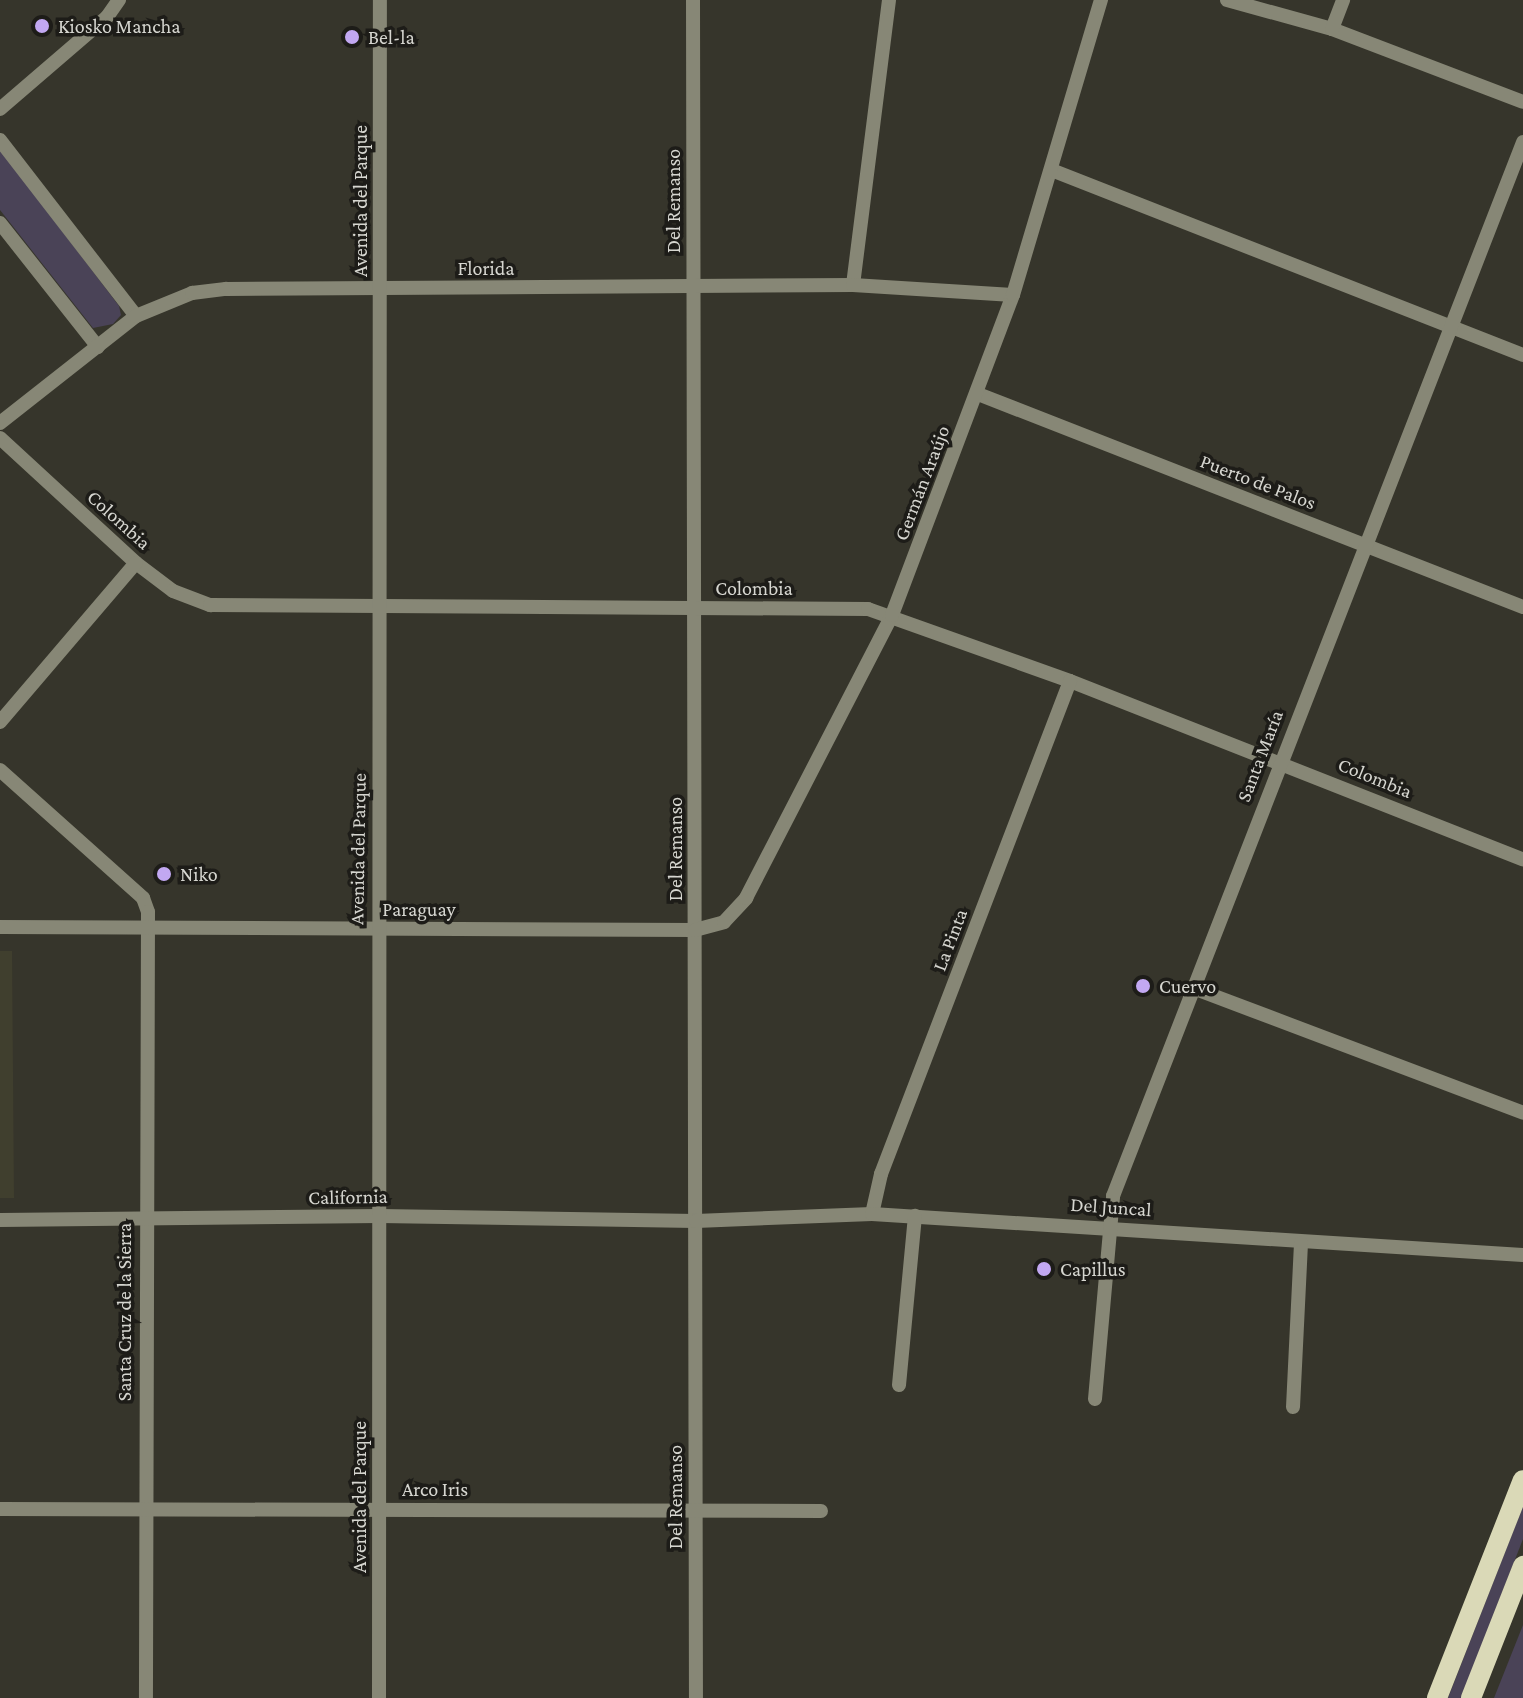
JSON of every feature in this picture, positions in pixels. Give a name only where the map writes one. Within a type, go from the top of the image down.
[{"type":"main road","points":[[1437,1698],[1523,1480]]},
{"type":"main road","points":[[1471,1698],[1523,1566]]},
{"type":"street","points":[[0,109],[107,17],[119,0]]},
{"type":"street","name":"Avenida del Parque","points":[[379,1698],[380,1216],[376,929],[382,605],[380,0]]},
{"type":"street","name":"Del Remanso","points":[[693,0],[696,1698]]},
{"type":"street","points":[[853,285],[889,0]]},
{"type":"street","name":"Germán Araújo","points":[[695,930],[724,922],[746,898],[892,615],[1013,295],[1054,171],[1101,0]]},
{"type":"street","points":[[1227,0],[1332,29],[1523,102]]},
{"type":"street","points":[[1332,29],[1343,0]]},
{"type":"street","points":[[0,140],[136,316]]},
{"type":"street","name":"Santa María","points":[[1095,1399],[1107,1226],[1113,1196],[1278,761],[1366,546],[1523,142]]},
{"type":"street","points":[[1054,171],[1523,355]]},
{"type":"street","points":[[0,223],[98,347]]},
{"type":"street","name":"Florida","points":[[0,423],[136,316],[192,293],[226,289],[380,287],[853,285],[1013,295]]},
{"type":"street","name":"Puerto de Palos","points":[[978,394],[1523,607]]},
{"type":"street","name":"Colombia","points":[[0,438],[136,563],[173,591],[210,605],[852,607],[892,615],[1070,681],[1523,859]]},
{"type":"street","points":[[0,722],[136,563]]},
{"type":"street","name":"La Pinta","points":[[872,1214],[881,1174],[1070,681]]},
{"type":"street","name":"Santa Cruz de la Sierra","points":[[0,770],[143,898],[147,926],[146,1698]]},
{"type":"street","name":"Paraguay","points":[[0,927],[695,930]]},
{"type":"street","points":[[1193,988],[1523,1113]]},
{"type":"street","name":"Del Juncal","points":[[696,1221],[872,1214],[1107,1226],[1301,1243],[1523,1255]]},
{"type":"street","name":"California","points":[[0,1220],[380,1216],[696,1221]]},
{"type":"street","points":[[899,1385],[915,1216]]},
{"type":"street","points":[[1293,1407],[1301,1243]]},
{"type":"street","name":"Arco Iris","points":[[0,1509],[695,1508],[821,1511]]},
{"type":"shaded area","points":[[0,149],[119,306],[121,315],[113,324],[93,328],[0,210]]},
{"type":"shaded area","points":[[0,951],[12,951],[14,1198],[0,1198]]},
{"type":"shaded area","points":[[1523,1506],[1523,1539],[1461,1698],[1448,1698]]},
{"type":"shaded area","points":[[1523,1625],[1523,1698],[1494,1698]]},
{"type":"place","name":"Kiosko Mancha","points":[[42,26]]},
{"type":"place","name":"Bel-la","points":[[352,37]]},
{"type":"place","name":"Niko","points":[[164,874]]},
{"type":"place","name":"Cuervo","points":[[1143,986]]},
{"type":"place","name":"Capillus","points":[[1044,1269]]}]
